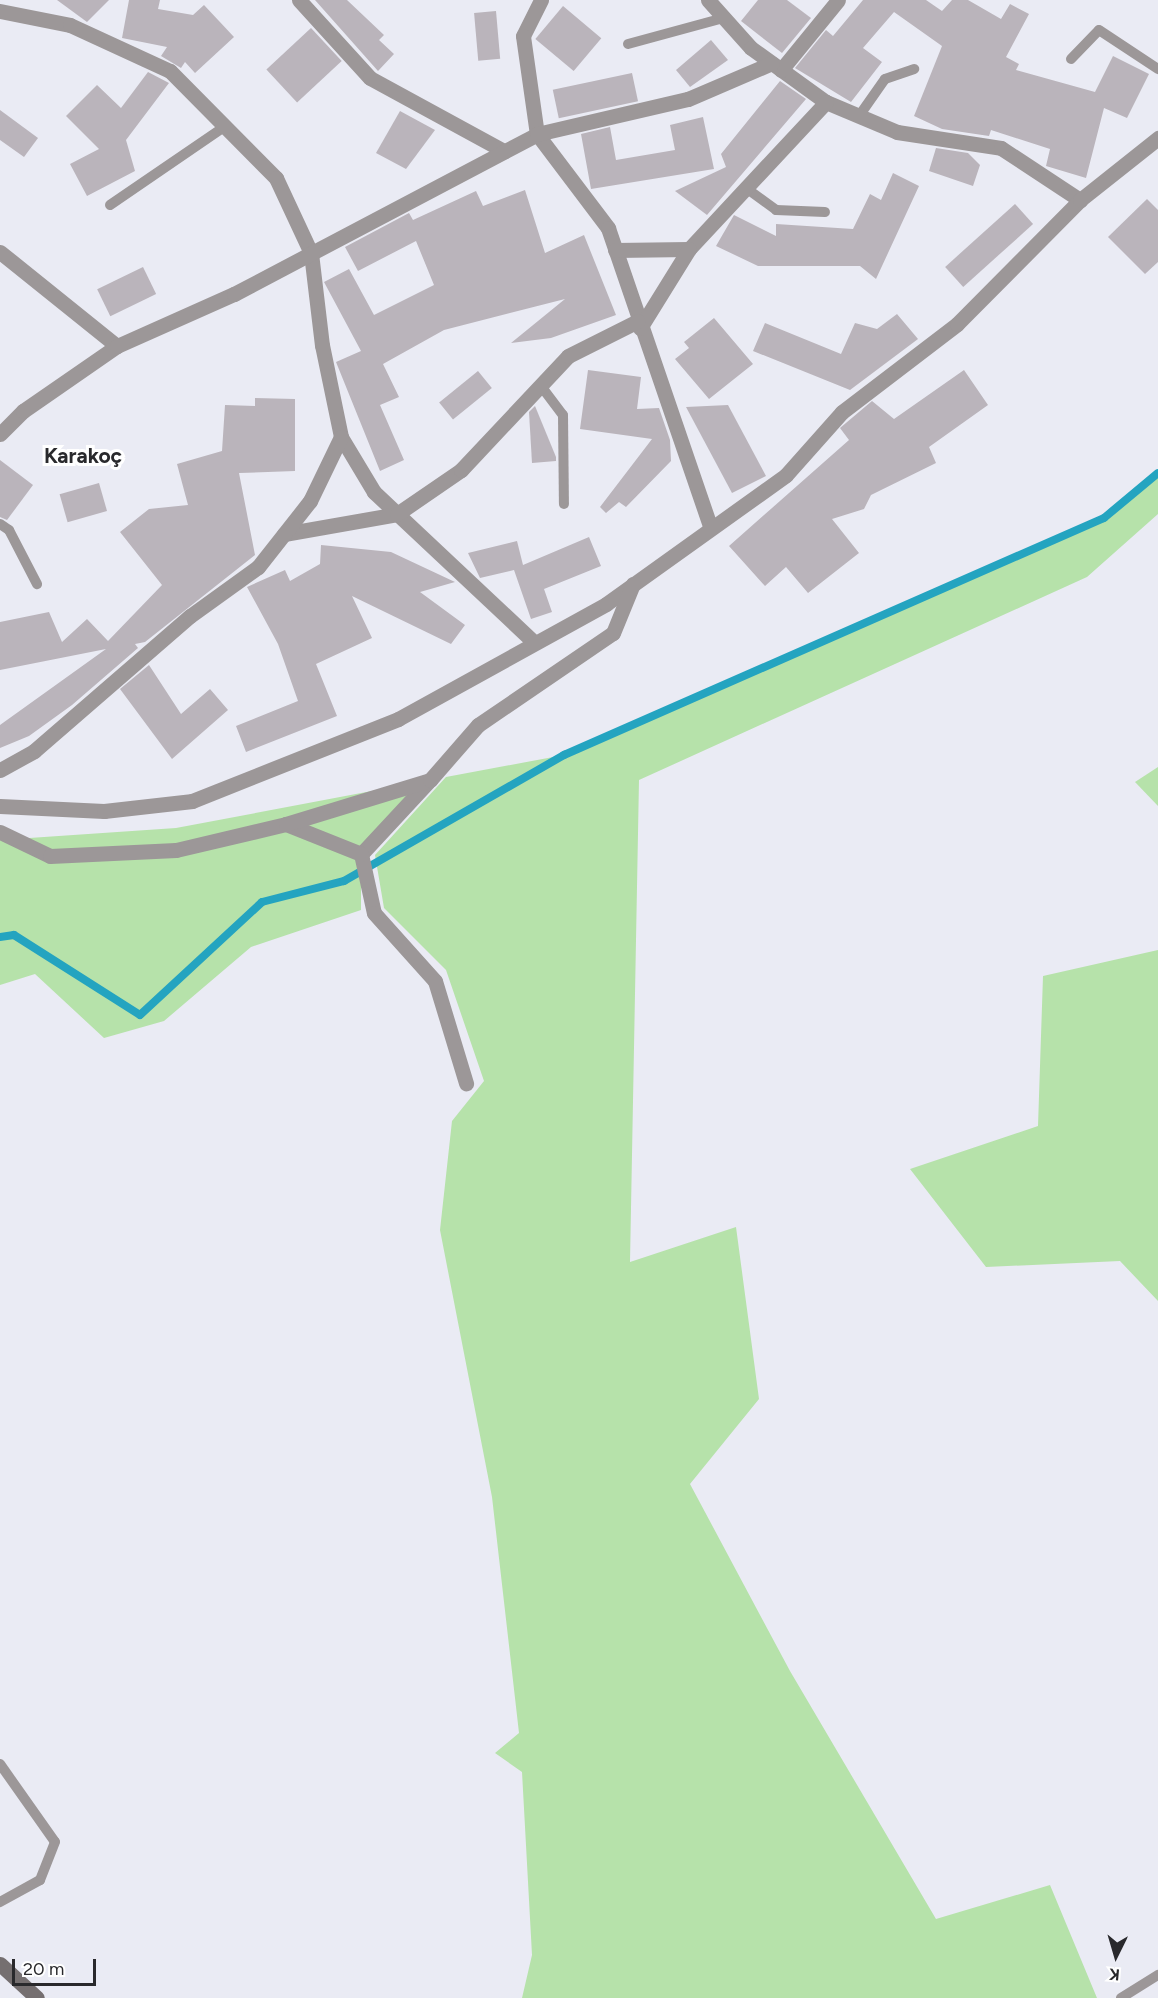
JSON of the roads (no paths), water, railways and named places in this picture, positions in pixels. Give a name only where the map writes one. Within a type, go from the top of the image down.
[{"type":"street","points":[[299,0],[370,78],[504,151]]},
{"type":"street","points":[[541,0],[524,36],[537,134],[608,228],[639,325],[663,380],[710,526]]},
{"type":"street","points":[[708,0],[776,66],[826,102],[897,132],[1001,148],[1080,200]]},
{"type":"street","points":[[0,434],[23,411],[117,346],[311,253],[537,134],[688,99],[776,66],[838,0]]},
{"type":"street","points":[[0,11],[70,25],[170,71],[276,178],[311,253],[322,345],[341,437],[374,492],[534,642]]},
{"type":"street","points":[[284,534],[397,514],[461,470],[568,356],[639,325],[689,249],[826,102]]},
{"type":"street","points":[[0,806],[104,811],[192,801],[398,718],[534,642],[633,584],[710,526],[786,475],[842,412],[957,324],[1080,200],[1158,138]]},
{"type":"street","points":[[615,250],[689,249]]},
{"type":"street","points":[[0,252],[117,346]]},
{"type":"street","points":[[0,770],[34,751],[190,616],[258,567],[310,501],[341,437]]},
{"type":"street","points":[[361,854],[478,724],[613,633],[633,584]]},
{"type":"street","points":[[0,832],[50,856],[176,850],[286,824],[430,780]]},
{"type":"street","points":[[286,824],[361,854]]},
{"type":"street","points":[[361,854],[374,913],[435,981],[466,1083]]},
{"type":"street","points":[[0,1964],[37,1998]]},
{"type":"lane","points":[[628,44],[724,18]]},
{"type":"lane","points":[[1071,59],[1100,30],[1158,69]]},
{"type":"lane","points":[[859,116],[885,78],[914,69]]},
{"type":"lane","points":[[110,205],[224,127]]},
{"type":"lane","points":[[746,188],[776,210],[825,212]]},
{"type":"lane","points":[[541,386],[563,415],[564,504]]},
{"type":"lane","points":[[0,524],[9,530],[37,584]]},
{"type":"lane","points":[[0,1764],[56,1842],[40,1880],[0,1902]]},
{"type":"lane","points":[[1121,1998],[1158,1975]]},
{"type":"waterway","points":[[0,937],[14,935],[140,1015],[262,902],[344,881],[564,755],[1104,518],[1158,473]]},
{"type":"district","name":"Karakoç","points":[[83,456]]}]
